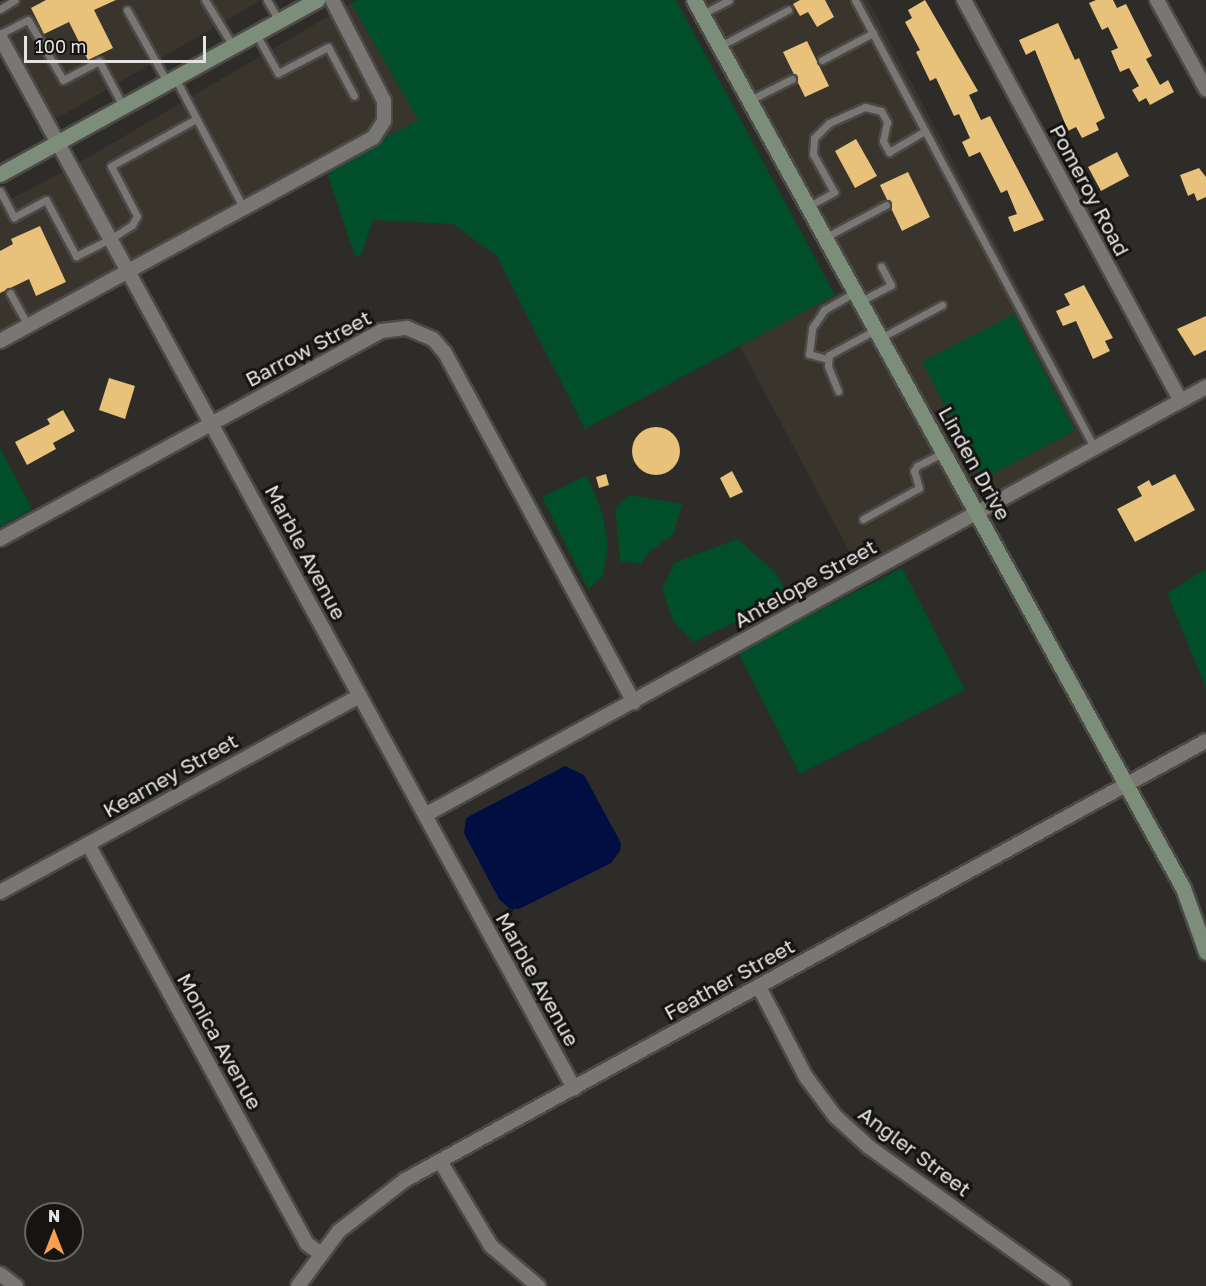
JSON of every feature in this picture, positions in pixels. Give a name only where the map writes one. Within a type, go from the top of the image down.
[{"type":"street","points":[[0,174],[317,0]]},
{"type":"street","points":[[0,341],[373,138],[384,120],[384,101],[332,0]]},
{"type":"street","name":"Linden Drive","points":[[694,0],[978,511],[1183,888],[1206,951]]},
{"type":"street","name":"Pomeroy Road","points":[[964,0],[1180,400]]},
{"type":"street","points":[[1157,0],[1206,89]]},
{"type":"street","name":"Marble Avenue","points":[[0,36],[574,1088]]},
{"type":"street","name":"Barrow Street","points":[[0,539],[381,331],[407,328],[433,339],[445,352],[634,702]]},
{"type":"street","name":"Antelope Street","points":[[425,815],[1206,387]]},
{"type":"street","name":"Kearney Street","points":[[0,892],[360,696]]},
{"type":"street","name":"Feather Street","points":[[298,1286],[320,1253],[339,1231],[380,1196],[1206,741]]},
{"type":"street","name":"Monica Avenue","points":[[88,844],[307,1244],[320,1253]]},
{"type":"street","name":"Angler Street","points":[[759,987],[806,1077],[854,1134],[1063,1286]]},
{"type":"street","points":[[440,1161],[491,1246],[538,1286]]},
{"type":"street","points":[[0,1274],[16,1286]]},
{"type":"lane","points":[[0,9],[15,0]]},
{"type":"lane","points":[[205,0],[233,46]]},
{"type":"lane","points":[[267,0],[279,21]]},
{"type":"lane","points":[[702,14],[729,0]]},
{"type":"lane","points":[[855,0],[1094,447]]},
{"type":"lane","points":[[720,46],[788,9]]},
{"type":"lane","points":[[127,10],[196,119],[243,207]]},
{"type":"lane","points":[[0,36],[28,20],[63,80],[99,61],[123,106]]},
{"type":"lane","points":[[822,60],[873,33]]},
{"type":"lane","points":[[256,34],[278,73],[328,47],[354,96]]},
{"type":"lane","points":[[750,100],[792,79]]},
{"type":"lane","points":[[808,206],[834,192],[813,154],[814,138],[829,123],[865,107],[881,111],[887,122],[883,141],[889,152],[926,131]]},
{"type":"lane","points":[[0,191],[14,217],[46,200],[76,256],[132,225],[137,216],[111,166],[196,119]]},
{"type":"lane","points":[[826,237],[886,205]]},
{"type":"lane","points":[[881,266],[891,285],[824,310],[812,328],[809,354],[827,359],[942,304]]},
{"type":"lane","points":[[10,293],[28,326]]},
{"type":"lane","points":[[827,359],[838,391]]},
{"type":"lane","points":[[863,519],[919,488],[914,471],[917,466],[945,452]]},
{"type":"shaded area","points":[[5,0],[261,0],[49,123],[0,26],[0,3]]},
{"type":"shaded area","points":[[702,0],[868,0],[1105,451],[985,511]]},
{"type":"shaded area","points":[[351,3],[419,120],[0,350],[0,205],[72,167]]},
{"type":"shaded area","points":[[847,288],[974,517],[863,577],[740,346]]},
{"type":"shaded area","points":[[565,766],[584,775],[621,843],[620,851],[611,863],[519,909],[510,909],[499,899],[464,833],[466,818]]},
{"type":"green space","points":[[357,0],[676,0],[835,295],[585,429],[497,256],[453,224],[373,220],[361,255],[355,256],[326,169],[418,120],[351,3]]},
{"type":"green space","points":[[1014,314],[1075,431],[983,479],[922,362]]},
{"type":"green space","points":[[0,448],[32,509],[0,527]]},
{"type":"green space","points":[[587,475],[602,513],[608,543],[603,576],[588,589],[542,497]]},
{"type":"green space","points":[[630,495],[682,504],[673,535],[651,550],[640,564],[620,561],[615,508]]},
{"type":"green space","points":[[737,539],[775,572],[789,597],[693,642],[673,621],[662,589],[674,563]]},
{"type":"green space","points":[[902,568],[965,690],[800,774],[738,652]]},
{"type":"green space","points":[[1206,569],[1206,688],[1167,593]]},
{"type":"building","points":[[46,0],[116,0],[94,10],[113,48],[88,60],[69,22],[44,34],[31,8]]},
{"type":"building","points":[[800,0],[825,0],[834,17],[817,27],[808,12],[800,16],[793,4]]},
{"type":"building","points":[[925,0],[978,91],[969,95],[981,120],[990,116],[1044,220],[1014,232],[1008,217],[1017,214],[1007,190],[1001,193],[980,152],[969,157],[962,142],[970,138],[959,114],[954,116],[936,78],[930,81],[916,52],[920,50],[905,22],[912,18],[908,10]]},
{"type":"building","points":[[1096,0],[1113,0],[1117,8],[1126,4],[1152,56],[1146,59],[1160,85],[1168,80],[1174,92],[1150,105],[1146,98],[1139,102],[1132,90],[1139,86],[1129,68],[1120,72],[1111,51],[1118,48],[1108,27],[1102,30],[1089,3]]},
{"type":"building","points":[[1058,23],[1075,60],[1079,58],[1105,118],[1096,123],[1099,130],[1082,138],[1076,127],[1068,131],[1035,50],[1026,55],[1019,40]]},
{"type":"building","points":[[807,41],[829,86],[805,97],[783,52]]},
{"type":"building","points":[[856,139],[877,176],[855,188],[835,151]]},
{"type":"building","points":[[1117,152],[1129,176],[1101,191],[1088,167]]},
{"type":"building","points":[[1199,168],[1206,177],[1206,197],[1197,201],[1194,193],[1188,196],[1180,175]]},
{"type":"building","points":[[908,172],[930,217],[902,231],[880,185]]},
{"type":"building","points":[[40,226],[66,282],[36,296],[29,279],[0,293],[0,251],[13,244],[11,239]]},
{"type":"building","points":[[1084,285],[1113,338],[1105,341],[1110,351],[1093,359],[1076,321],[1063,326],[1056,311],[1070,305],[1064,294]]},
{"type":"building","points":[[1206,316],[1206,350],[1194,356],[1177,329]]},
{"type":"building","points":[[109,378],[135,386],[125,419],[99,410]]},
{"type":"building","points":[[63,410],[75,431],[53,443],[56,449],[27,465],[15,442],[50,424],[47,419]]},
{"type":"building","points":[[656,427],[673,434],[680,451],[673,468],[656,475],[639,468],[632,451],[639,434]]},
{"type":"building","points":[[732,471],[743,492],[730,498],[720,478]]},
{"type":"building","points":[[606,474],[609,485],[599,488],[596,477]]},
{"type":"building","points":[[1175,474],[1195,510],[1135,542],[1117,509],[1142,496],[1137,487],[1149,480],[1152,486]]}]
